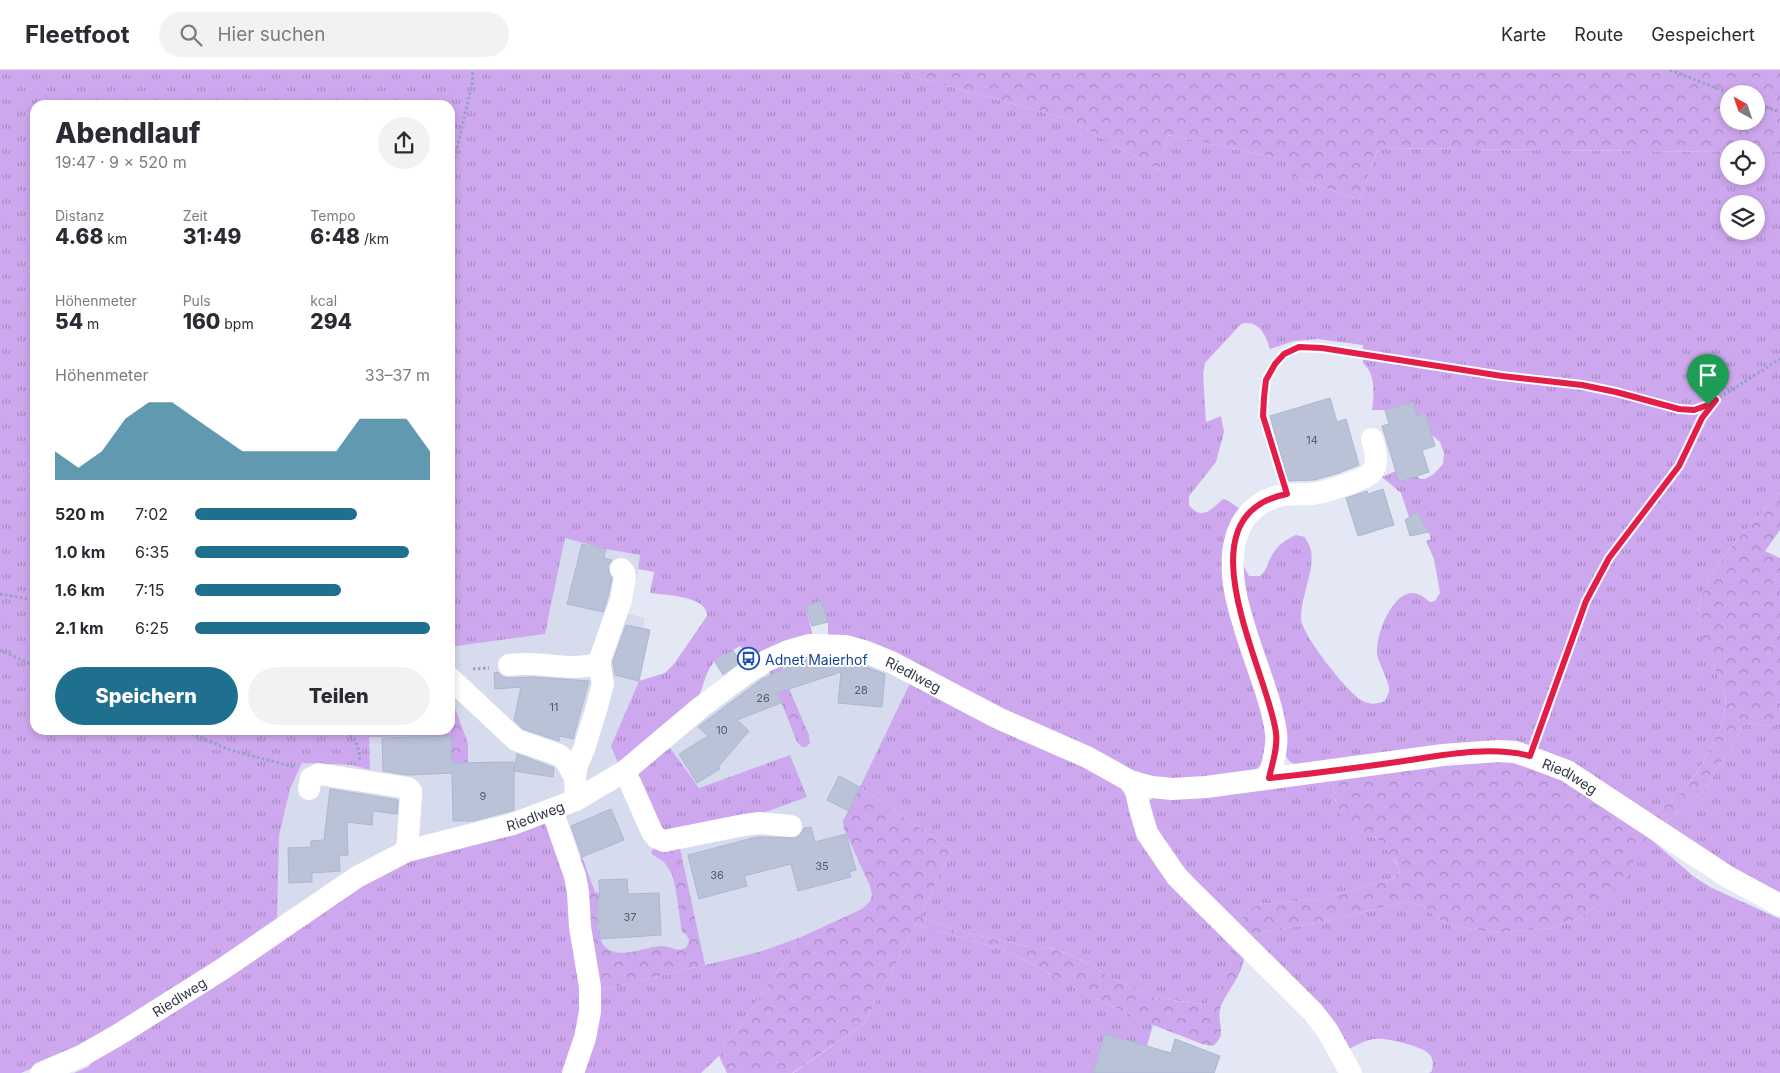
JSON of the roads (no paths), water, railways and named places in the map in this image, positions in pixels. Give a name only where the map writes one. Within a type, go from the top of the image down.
[{"type":"street","points":[[1269,778],[1276,735],[1268,701],[1236,597],[1233,567],[1236,539],[1241,525],[1259,503],[1287,494],[1315,494],[1366,477],[1374,471],[1376,462],[1376,452],[1372,439]]},
{"type":"street","points":[[576,800],[575,777],[601,690],[600,663],[608,632],[621,600],[625,577],[624,572],[620,569]]},
{"type":"street","name":"Riedlweg","points":[[41,1073],[82,1055],[118,1035],[221,970],[357,877],[407,851],[513,824],[576,800],[624,771],[701,707],[751,670],[788,651],[809,645],[826,644],[855,648],[891,662],[1000,719],[1088,757],[1134,782],[1152,787],[1172,789],[1206,787],[1443,756],[1498,751],[1515,752],[1530,756],[1567,771],[1728,877],[1780,905]]},
{"type":"street","points":[[509,665],[531,664],[579,668],[600,663]]},
{"type":"street","points":[[458,674],[516,740],[559,755],[565,760],[575,777]]},
{"type":"street","points":[[624,771],[652,832],[657,838],[664,841],[760,823],[791,826]]},
{"type":"street","points":[[314,782],[361,780],[408,788],[410,791],[407,851]]},
{"type":"street","points":[[1134,782],[1147,833],[1177,877],[1314,1012],[1327,1030],[1348,1071]]},
{"type":"street","points":[[552,810],[575,876],[580,928],[590,988],[590,1012],[573,1073]]},
{"type":"place","name":"Adnet Maierhof","points":[[749,659]]}]
